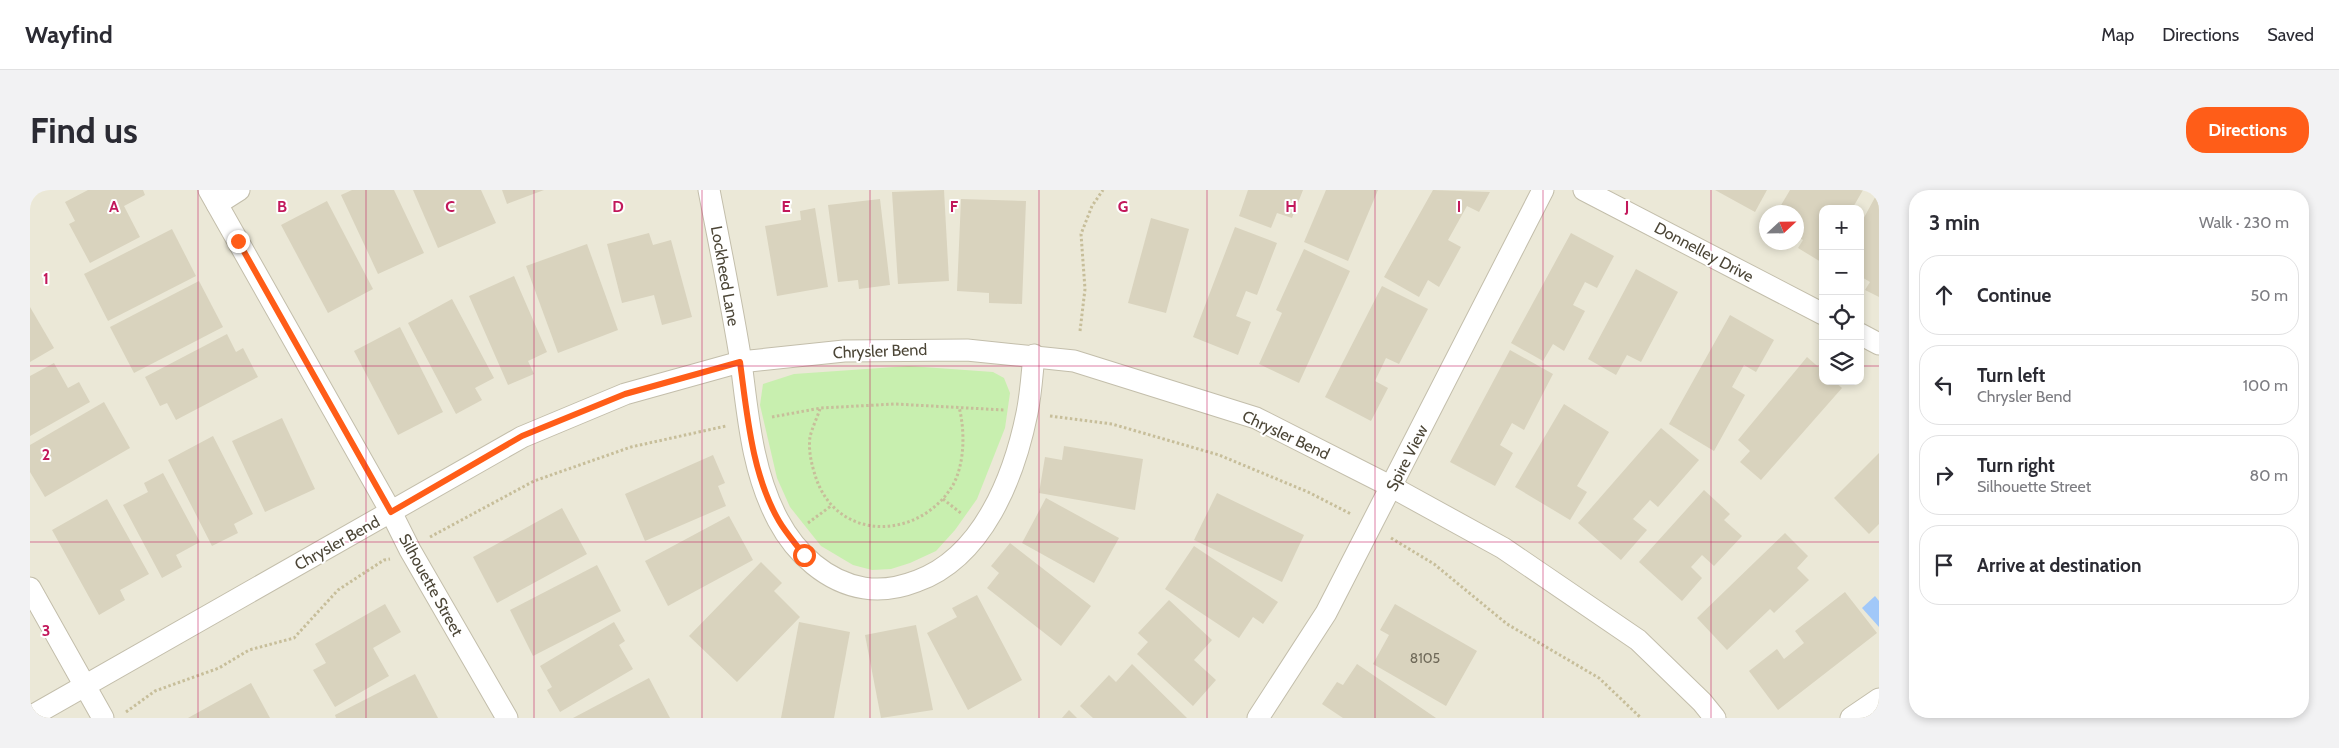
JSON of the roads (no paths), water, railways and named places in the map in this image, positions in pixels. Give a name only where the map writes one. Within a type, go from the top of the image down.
[{"type":"street","points":[[213,197],[239,190]]},
{"type":"street","name":"Lockheed Lane","points":[[710,190],[756,462],[778,521],[822,573],[851,586],[875,590],[903,587],[931,576],[956,558],[982,530],[1015,459],[1027,412],[1034,355]]},
{"type":"street","name":"Spire View","points":[[1258,718],[1326,613],[1543,190]]},
{"type":"street","name":"Donnelley Drive","points":[[1584,190],[1819,312]]},
{"type":"street","name":"Silhouette Street","points":[[213,197],[391,512],[410,550],[507,718]]},
{"type":"street","points":[[1864,336],[1879,344]]},
{"type":"street","name":"Chrysler Bend","points":[[30,717],[522,436],[625,394],[740,362],[844,351],[967,350],[1034,355],[1074,361],[1256,418],[1392,487],[1503,548],[1638,640],[1702,702],[1714,718]]},
{"type":"street","points":[[30,588],[103,718]]},
{"type":"street","points":[[1851,718],[1879,698]]},
{"type":"water","points":[[1875,596],[1879,601],[1879,627],[1862,608]]}]
